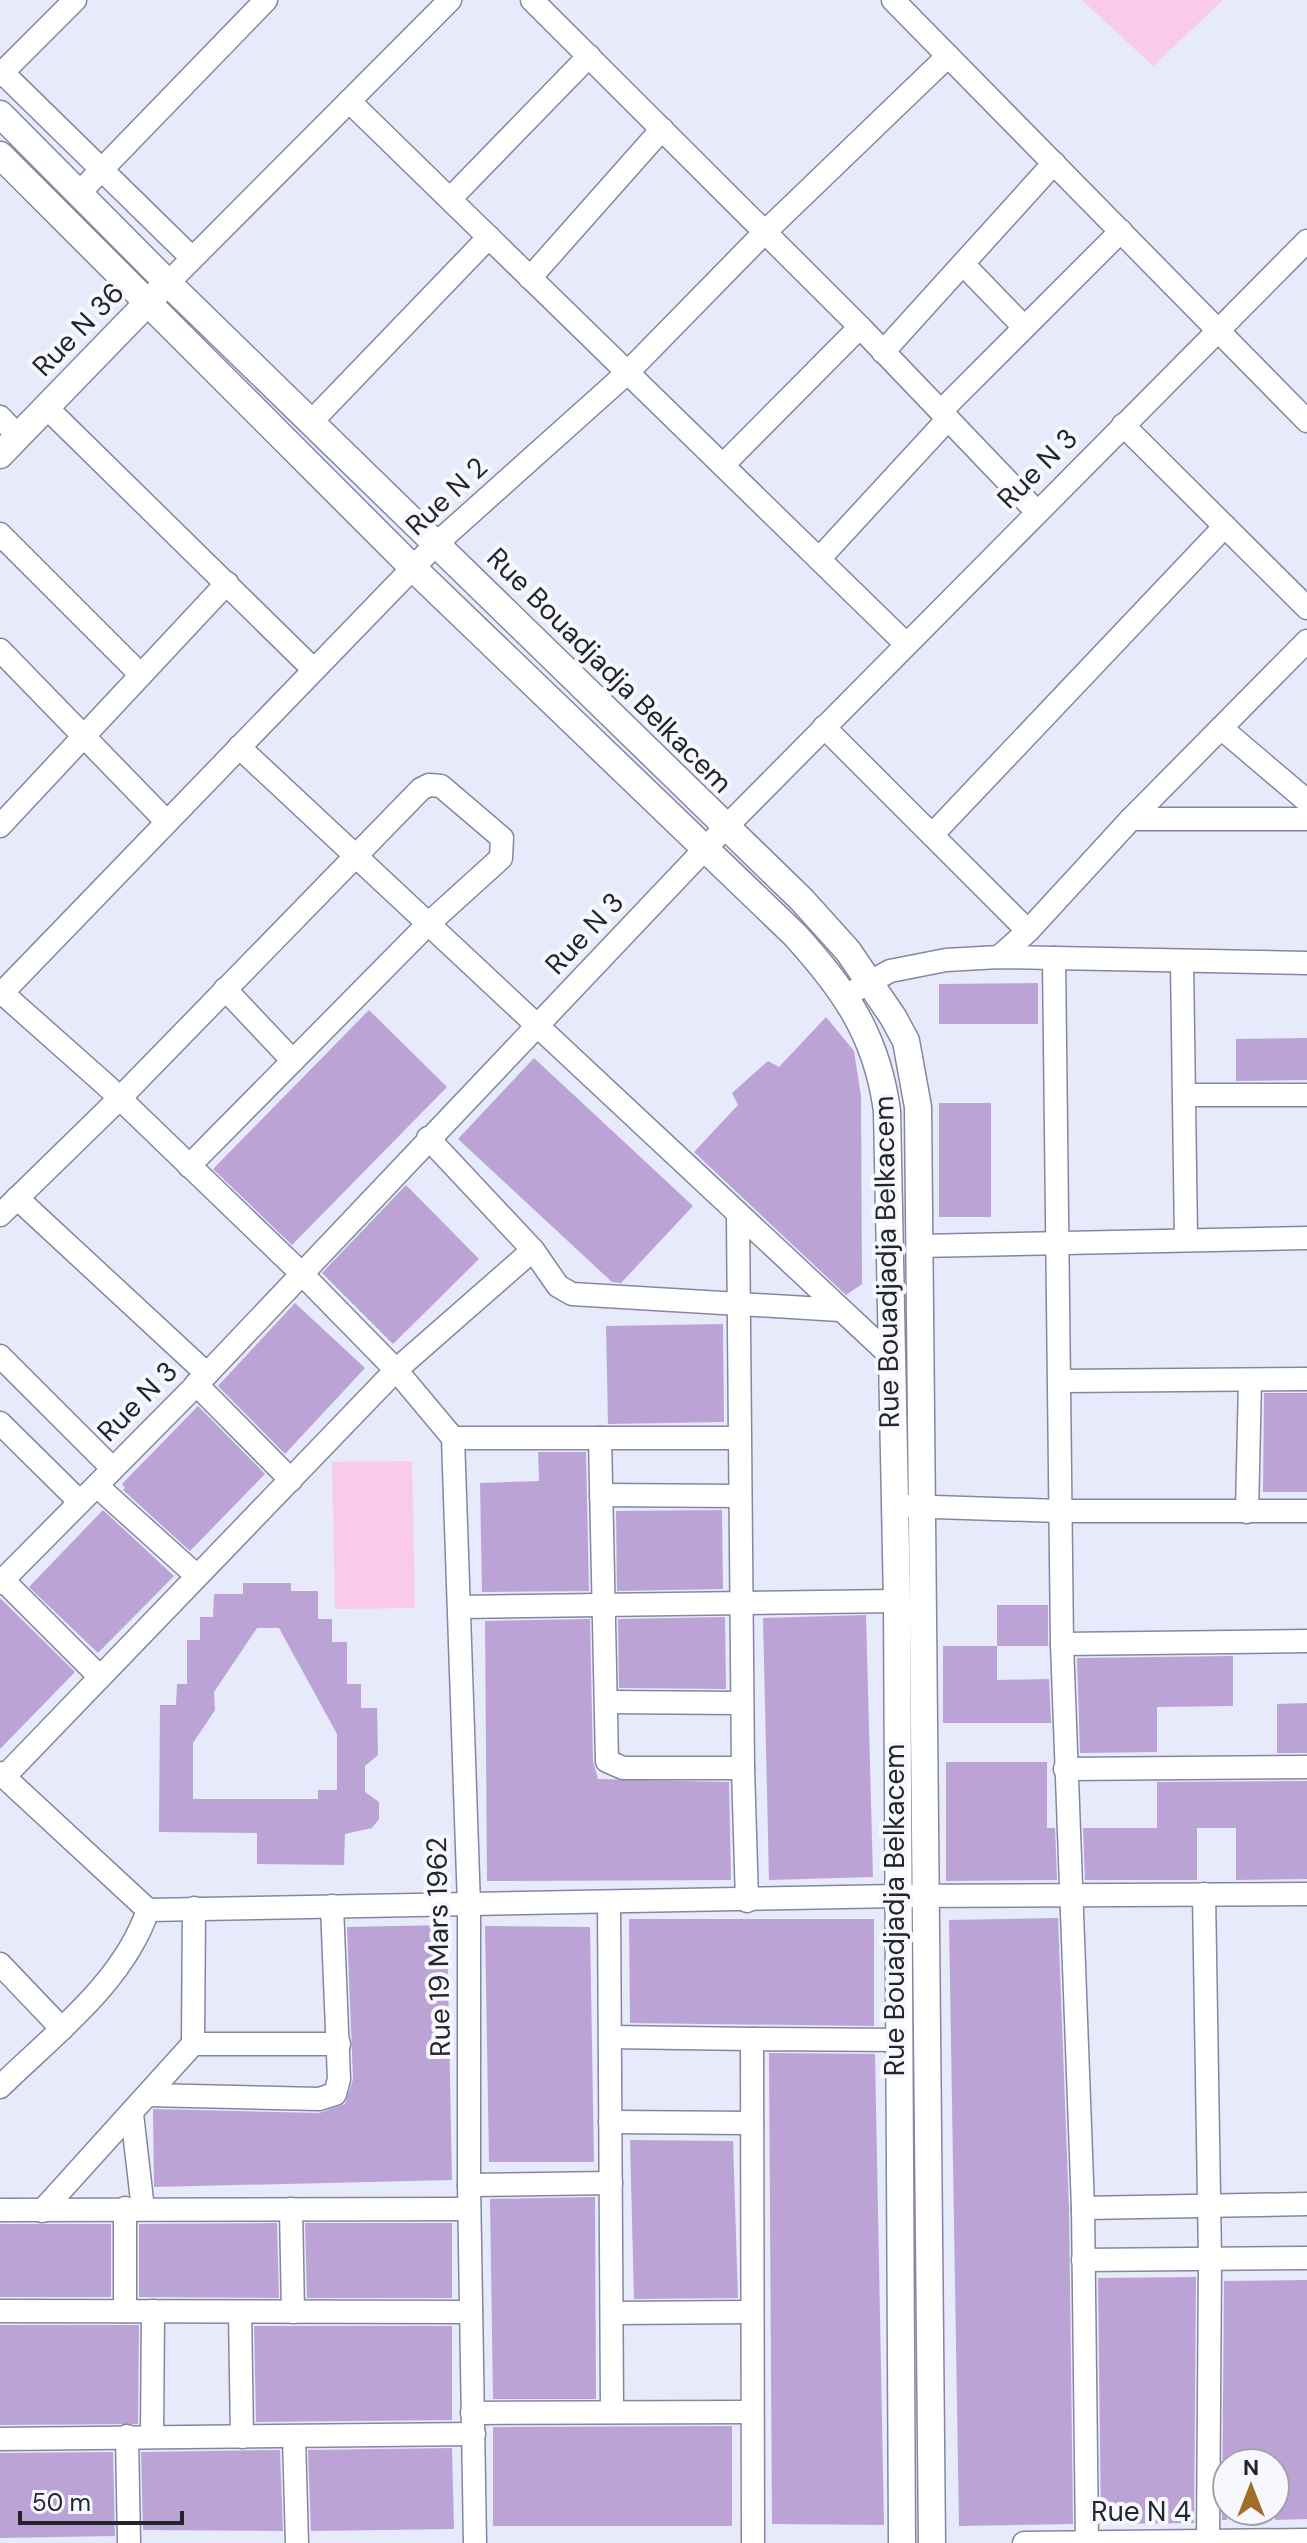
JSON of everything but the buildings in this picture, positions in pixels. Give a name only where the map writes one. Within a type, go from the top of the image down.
[{"type":"street","points":[[75,0],[1,72],[192,258]]},
{"type":"street","points":[[80,192],[266,0]]},
{"type":"street","points":[[168,283],[450,0]]},
{"type":"street","points":[[532,0],[860,327],[1036,511]]},
{"type":"street","points":[[893,0],[1307,421]]},
{"type":"street","points":[[450,199],[589,56]]},
{"type":"street","name":"Rue N 2","points":[[1,993],[436,544],[627,373],[765,232],[948,56]]},
{"type":"street","points":[[349,101],[906,644]]},
{"type":"street","name":"Rue Bouadjadja Belkacem","points":[[0,114],[168,283],[829,928],[871,979],[906,1041],[918,1107],[932,2543]]},
{"type":"street","points":[[530,278],[662,129]]},
{"type":"street","name":"Rue Bouadjadja Belkacem","points":[[0,155],[146,305],[413,568],[795,935],[845,996],[874,1048],[885,1095],[897,1601],[902,2543]]},
{"type":"street","points":[[883,352],[1054,163]]},
{"type":"street","points":[[819,559],[1024,327],[1121,231]]},
{"type":"street","points":[[312,421],[489,237]]},
{"type":"street","name":"Rue N 3","points":[[1,1582],[202,1379],[725,828],[1307,241]]},
{"type":"street","points":[[963,264],[1024,327]]},
{"type":"street","name":"Rue N 36","points":[[0,455],[168,283]]},
{"type":"street","points":[[723,465],[860,327]]},
{"type":"street","points":[[46,407],[314,670]]},
{"type":"street","points":[[0,417],[18,436]]},
{"type":"street","points":[[1123,425],[1307,608]]},
{"type":"street","points":[[932,835],[1225,526]]},
{"type":"street","points":[[0,534],[141,675]]},
{"type":"street","points":[[0,826],[227,583]]},
{"type":"street","points":[[999,957],[1028,931],[1131,819],[1307,641]]},
{"type":"street","points":[[2,657],[85,734],[167,822]]},
{"type":"street","points":[[824,727],[1028,931]]},
{"type":"street","points":[[1221,728],[1307,801]]},
{"type":"street","points":[[239,747],[892,1357]]},
{"type":"street","points":[[0,1215],[120,1098],[421,789],[429,785],[441,786],[502,838],[501,858],[427,925],[189,1166]]},
{"type":"street","points":[[1131,819],[1307,819]]},
{"type":"street","points":[[845,996],[871,979],[924,962],[999,957],[1307,963]]},
{"type":"street","points":[[1054,958],[1062,1644],[1083,2208],[1075,2542]]},
{"type":"street","points":[[1182,962],[1186,1239]]},
{"type":"street","points":[[225,989],[293,1061]]},
{"type":"street","points":[[1,993],[120,1098],[301,1273],[396,1370],[453,1438],[738,1438]]},
{"type":"street","points":[[1185,1095],[1307,1095]]},
{"type":"street","points":[[428,1138],[533,1250],[558,1286],[572,1294],[840,1310]]},
{"type":"street","points":[[17,1198],[202,1379],[291,1480]]},
{"type":"street","points":[[738,1216],[741,1703],[747,1901]]},
{"type":"street","points":[[919,1246],[1307,1238]]},
{"type":"street","points":[[533,1250],[396,1370],[2,1775],[148,1910],[897,1896],[1307,1894]]},
{"type":"street","points":[[0,1356],[112,1468]]},
{"type":"street","points":[[1061,1381],[1307,1379]]},
{"type":"street","points":[[1247,1512],[1250,1380]]},
{"type":"street","points":[[0,1423],[80,1502]]},
{"type":"street","name":"Rue 19 Mars 1962","points":[[453,1438],[469,1906],[469,2209],[475,2543]]},
{"type":"street","points":[[600,1438],[607,1759],[612,1766],[743,1768]]},
{"type":"street","points":[[97,1486],[197,1576]]},
{"type":"street","points":[[601,1495],[739,1496]]},
{"type":"street","points":[[894,1506],[1059,1511],[1307,1511]]},
{"type":"street","points":[[1,1582],[100,1677]]},
{"type":"street","points":[[460,1607],[897,1601]]},
{"type":"street","points":[[1062,1644],[1307,1641]]},
{"type":"street","points":[[606,1702],[741,1703]]},
{"type":"street","points":[[1065,1769],[1307,1767]]},
{"type":"street","points":[[1204,1894],[1210,2259],[1208,2542]]},
{"type":"street","points":[[609,1903],[612,2410]]},
{"type":"street","points":[[148,2095],[330,2098],[338,2086],[339,2044],[332,1906]]},
{"type":"street","points":[[42,2211],[193,2044],[194,1908]]},
{"type":"street","points":[[0,2087],[62,2029],[129,1953],[148,1910]]},
{"type":"street","points":[[0,1964],[62,2029]]},
{"type":"street","points":[[611,2037],[900,2040]]},
{"type":"street","points":[[752,2039],[753,2543]]},
{"type":"street","points":[[193,2044],[339,2044]]},
{"type":"street","points":[[125,2311],[134,2209],[132,2114]]},
{"type":"street","points":[[610,2122],[752,2123]]},
{"type":"street","points":[[469,2185],[611,2183]]},
{"type":"street","points":[[1083,2208],[1307,2204]]},
{"type":"street","points":[[291,2209],[293,2312]]},
{"type":"street","points":[[0,2210],[469,2209]]},
{"type":"street","points":[[1083,2260],[1307,2258]]},
{"type":"street","points":[[0,2311],[471,2312]]},
{"type":"street","points":[[152,2437],[153,2311]]},
{"type":"street","points":[[240,2312],[242,2437]]},
{"type":"street","points":[[613,2313],[751,2312]]},
{"type":"street","points":[[0,2439],[127,2436],[294,2438],[612,2410],[751,2412]]},
{"type":"street","points":[[127,2436],[129,2543]]},
{"type":"street","points":[[294,2438],[297,2543]]},
{"type":"street","name":"Rue N 4","points":[[1024,2543],[1307,2540]]},
{"type":"shaded area","points":[[1082,0],[1223,0],[1153,66]]},
{"type":"shaded area","points":[[412,1461],[415,1608],[335,1609],[332,1462]]}]
